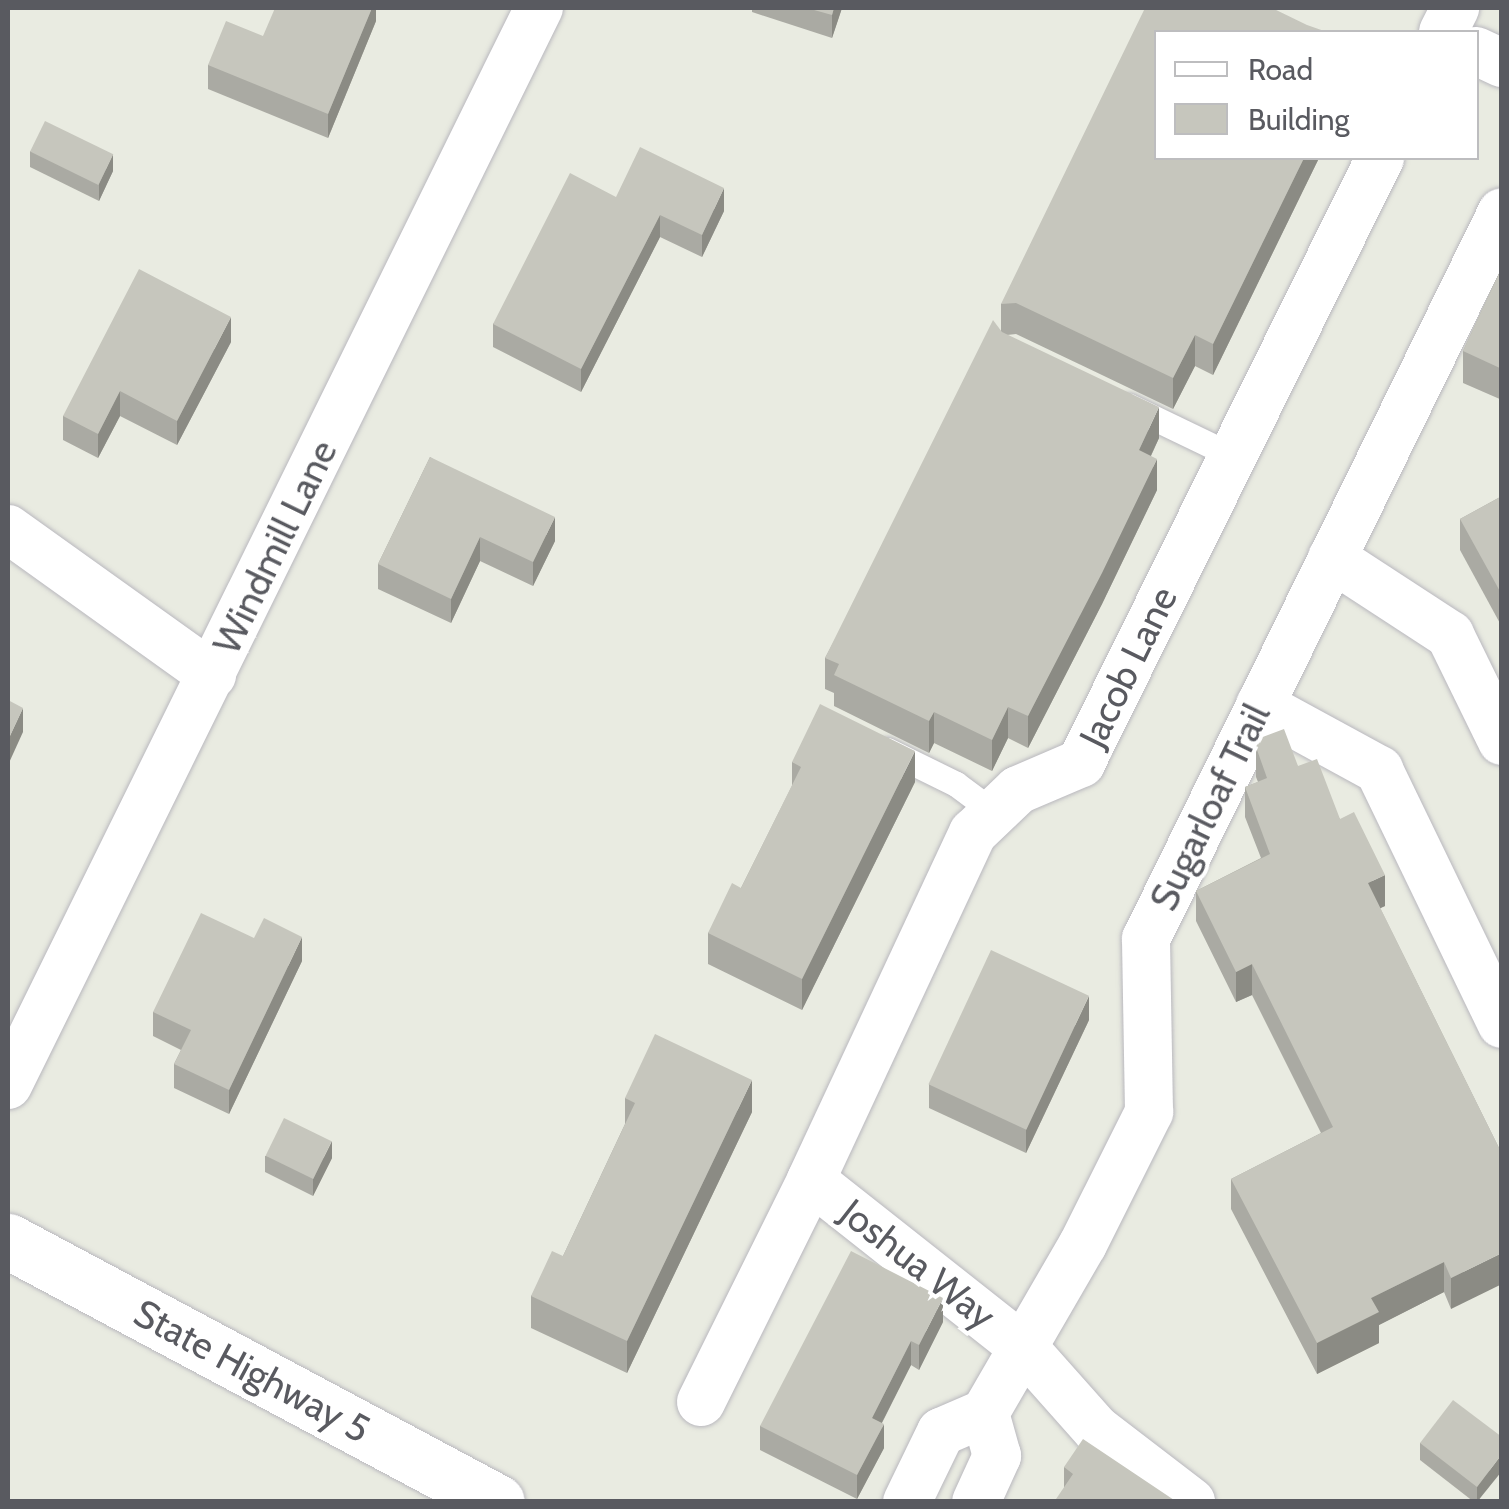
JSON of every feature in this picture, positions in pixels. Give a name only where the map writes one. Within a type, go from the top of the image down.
[{"type":"main road","name":"State Highway 5","points":[[8,1241],[497,1502]]},
{"type":"street","name":"Windmill Lane","points":[[8,1084],[539,8]]},
{"type":"street","points":[[1443,30],[1455,8]]},
{"type":"street","name":"Jacob Lane","points":[[700,1402],[811,1180],[973,833],[1018,790],[1081,763],[1379,160]]},
{"type":"street","name":"Sugarloaf Trail","points":[[985,1413],[1024,1348],[1149,1112],[1146,939],[1502,212]]},
{"type":"street","points":[[8,529],[212,675]]},
{"type":"street","points":[[1332,558],[1450,635],[1502,741]]},
{"type":"street","points":[[1260,705],[1378,770],[1502,1024]]},
{"type":"street","name":"Joshua Way","points":[[811,1180],[1024,1348],[1096,1429],[1191,1502]]},
{"type":"street","points":[[907,1502],[942,1432],[985,1413],[997,1456],[976,1502]]},
{"type":"lane","points":[[1112,398],[1233,456]]},
{"type":"lane","points":[[857,736],[956,784],[994,813]]},
{"type":"building","points":[[275,8],[372,8],[328,114],[208,65],[226,21],[263,36]]},
{"type":"building","points":[[807,8],[834,8],[832,15]]},
{"type":"building","points":[[1145,8],[1272,8],[1321,30],[1154,30],[1154,160],[1303,160],[1213,344],[1195,335],[1173,378],[1016,303],[1001,304]]},
{"type":"building","points":[[45,121],[113,154],[98,185],[30,152]]},
{"type":"building","points":[[640,147],[724,188],[702,235],[660,215],[581,369],[493,324],[570,173],[616,197]]},
{"type":"building","points":[[1502,267],[1502,369],[1463,351]]},
{"type":"building","points":[[139,269],[231,317],[177,421],[120,391],[98,434],[63,416]]},
{"type":"building","points":[[993,320],[1002,332],[1159,407],[1139,450],[1157,459],[1102,573],[1028,716],[1008,707],[992,740],[934,712],[929,721],[834,675],[839,664],[825,658]]},
{"type":"building","points":[[430,457],[555,517],[533,562],[480,537],[451,599],[378,564]]},
{"type":"building","points":[[1502,496],[1502,595],[1460,519]]},
{"type":"building","points":[[8,700],[23,708],[8,740]]},
{"type":"building","points":[[820,704],[915,751],[802,979],[708,933],[732,883],[741,888],[801,767],[792,762]]},
{"type":"building","points":[[1284,729],[1298,766],[1317,759],[1340,819],[1354,812],[1385,875],[1368,883],[1502,1154],[1502,1253],[1451,1278],[1444,1262],[1371,1298],[1379,1312],[1317,1343],[1231,1179],[1333,1127],[1252,964],[1236,972],[1196,891],[1270,854],[1245,787],[1267,778],[1256,747],[1260,738]]},
{"type":"building","points":[[201,913],[254,938],[264,918],[302,937],[229,1090],[174,1064],[191,1030],[153,1012]]},
{"type":"building","points":[[991,950],[1089,996],[1026,1130],[928,1084]]},
{"type":"building","points":[[655,1034],[752,1080],[627,1341],[531,1296],[552,1251],[563,1256],[635,1103],[625,1098]]},
{"type":"building","points":[[284,1118],[332,1141],[313,1179],[266,1156]]},
{"type":"building","points":[[851,1251],[943,1298],[919,1345],[911,1341],[872,1418],[884,1424],[857,1475],[760,1426]]},
{"type":"building","points":[[1453,1400],[1502,1437],[1502,1454],[1477,1487],[1420,1443]]},
{"type":"building","points":[[1083,1439],[1177,1502],[1054,1502],[1073,1474],[1064,1467]]}]
